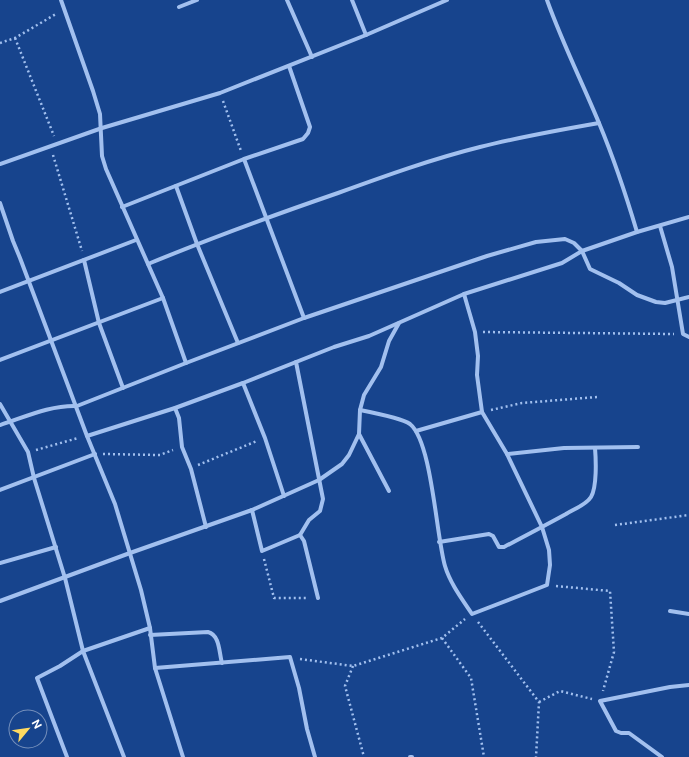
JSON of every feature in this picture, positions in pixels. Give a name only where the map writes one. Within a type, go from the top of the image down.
[{"type":"street","points":[[61,0],[100,114],[102,128],[102,156],[106,169],[136,240],[163,298],[186,363]]},
{"type":"street","points":[[179,7],[197,0]]},
{"type":"street","points":[[287,0],[312,57]]},
{"type":"street","points":[[352,0],[366,35]]},
{"type":"street","points":[[0,164],[102,128],[220,93],[366,35],[447,0]]},
{"type":"street","points":[[547,0],[599,123],[618,172],[637,232]]},
{"type":"street","points":[[122,207],[244,159],[303,138],[308,134],[310,127],[289,66]]},
{"type":"street","points":[[148,264],[266,218],[428,162],[479,147],[599,123]]},
{"type":"street","points":[[244,159],[304,318]]},
{"type":"street","points":[[176,186],[197,244],[238,343]]},
{"type":"street","points":[[0,203],[87,436],[115,504],[150,628],[155,668],[183,757]]},
{"type":"street","points":[[87,436],[175,408],[243,384],[334,347],[369,336],[464,294],[562,263],[582,251],[637,232],[689,217]]},
{"type":"street","points":[[660,226],[672,267],[676,301],[683,334],[689,337]]},
{"type":"street","points":[[0,426],[54,407],[64,405],[77,406],[304,318],[487,256],[536,242],[565,239],[574,243],[582,251],[590,269],[619,283],[637,295],[656,302],[665,303],[689,297]]},
{"type":"street","points":[[0,292],[136,240]]},
{"type":"street","points":[[84,260],[99,323],[123,388]]},
{"type":"street","points":[[360,410],[402,420],[409,423],[416,431],[426,455],[439,542],[445,568],[457,592],[472,614],[547,585],[550,565],[549,550],[542,527],[507,454],[482,412],[477,375],[478,356],[475,332],[464,294]]},
{"type":"street","points":[[0,360],[163,298]]},
{"type":"street","points":[[0,601],[252,510],[319,480],[342,464],[349,455],[359,434],[360,410],[364,395],[381,367],[389,341],[399,322]]},
{"type":"street","points":[[252,510],[262,550],[300,535],[309,520],[320,511],[322,506],[323,495],[296,362]]},
{"type":"street","points":[[243,384],[265,438],[284,496]]},
{"type":"street","points":[[0,404],[28,452],[34,478],[65,578],[83,651],[124,757]]},
{"type":"street","points":[[175,408],[179,418],[182,447],[191,469],[206,527]]},
{"type":"street","points":[[416,431],[482,412]]},
{"type":"street","points":[[359,434],[389,491]]},
{"type":"street","points":[[507,454],[564,448],[638,447]]},
{"type":"street","points":[[439,542],[489,534],[493,536],[499,547],[504,547],[585,503],[592,496],[594,486],[596,460],[595,448]]},
{"type":"street","points":[[0,490],[95,454]]},
{"type":"street","points":[[300,535],[304,541],[318,598]]},
{"type":"street","points":[[0,562],[56,547]]},
{"type":"street","points":[[670,611],[689,614]]},
{"type":"street","points":[[67,757],[37,678],[60,666],[83,651],[150,628]]},
{"type":"street","points":[[150,635],[213,633],[216,637],[222,663]]},
{"type":"street","points":[[155,668],[290,657],[299,688],[307,729],[315,757]]},
{"type":"street","points":[[662,757],[630,733],[621,733],[616,731],[600,701],[670,687],[689,685]]},
{"type":"path","points":[[0,43],[15,38],[65,10]]},
{"type":"path","points":[[15,38],[57,144]]},
{"type":"path","points":[[220,93],[244,159]]},
{"type":"path","points":[[50,147],[84,260]]},
{"type":"path","points":[[475,332],[683,334]]},
{"type":"path","points":[[482,412],[522,403],[597,397]]},
{"type":"path","points":[[28,452],[87,436]]},
{"type":"path","points":[[191,469],[265,438]]},
{"type":"path","points":[[95,454],[160,455],[182,447]]},
{"type":"path","points":[[616,525],[689,515]]},
{"type":"path","points":[[262,550],[274,598],[318,598]]},
{"type":"path","points":[[539,702],[560,691],[600,701],[614,652],[610,591],[547,585]]},
{"type":"path","points":[[290,657],[353,666],[442,638],[472,614],[539,702],[536,757]]},
{"type":"path","points":[[442,638],[471,678],[484,757]]},
{"type":"path","points":[[353,666],[345,686],[364,757]]}]
